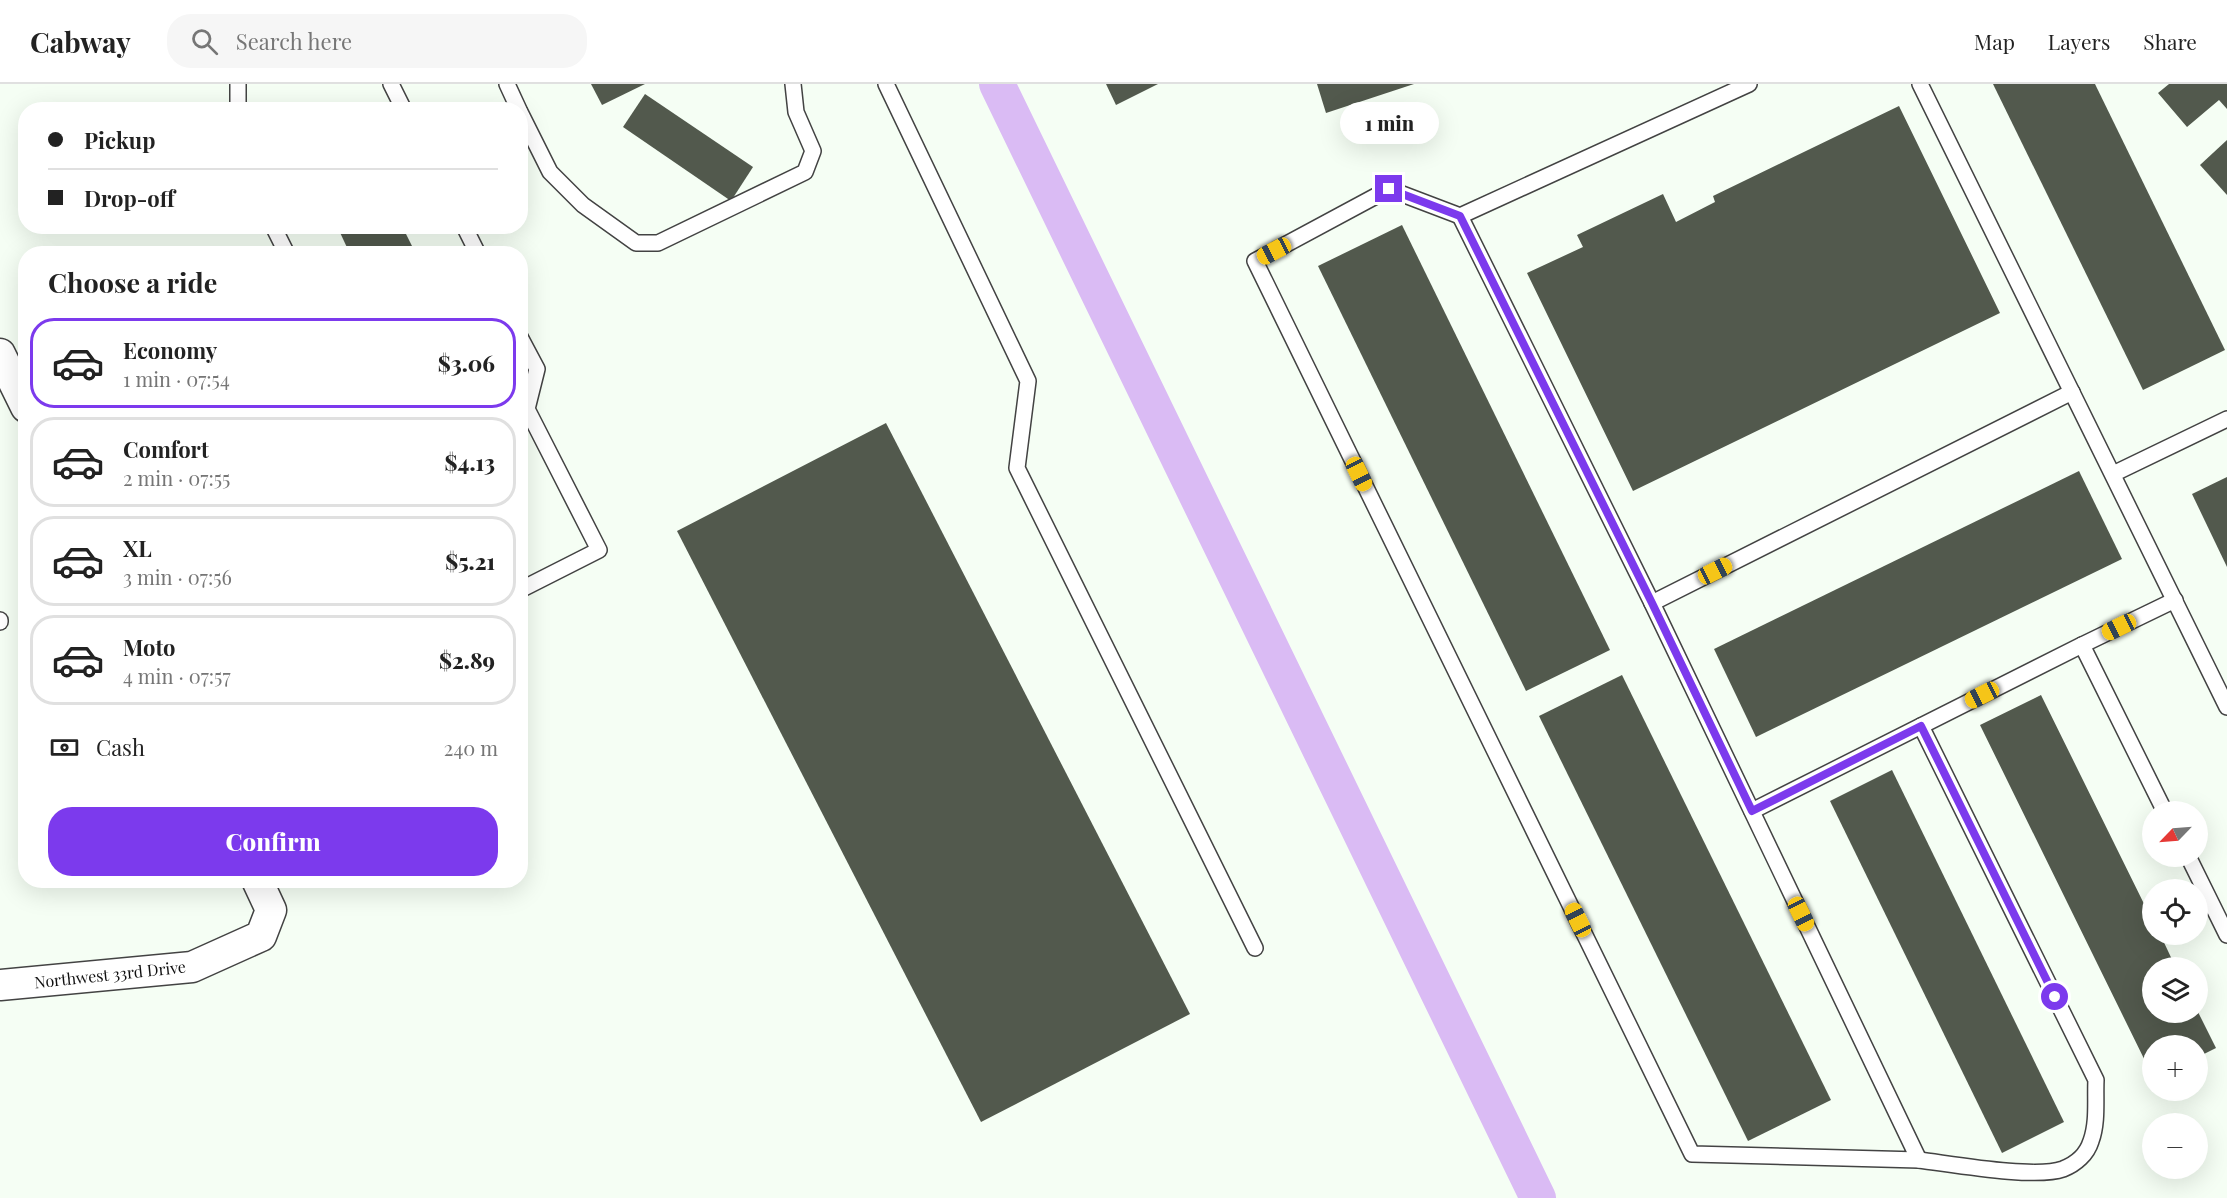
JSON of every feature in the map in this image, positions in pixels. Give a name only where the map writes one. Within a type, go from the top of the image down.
[{"type":"street","points":[[0,354],[18,390]]},
{"type":"street","name":"Northwest 33rd Drive","points":[[0,985],[192,967],[261,936],[271,910],[261,888]]},
{"type":"lane","points":[[238,84],[238,102]]},
{"type":"lane","points":[[391,84],[400,102]]},
{"type":"lane","points":[[507,84],[516,102]]},
{"type":"lane","points":[[528,127],[550,172],[583,205],[636,243],[658,243],[805,172],[813,151],[796,112],[794,84]]},
{"type":"lane","points":[[886,84],[1028,381],[1017,468],[1255,948]]},
{"type":"lane","points":[[1460,216],[1749,84]]},
{"type":"lane","points":[[1920,84],[2227,707]]},
{"type":"lane","points":[[1919,1160],[1652,603],[1460,216],[1389,189],[1255,261],[1692,1154],[1919,1160],[2041,1173],[2062,1169],[2080,1160],[2091,1141],[2095,1119],[2096,1080],[1921,726]]},
{"type":"lane","points":[[528,352],[537,369],[528,402]]},
{"type":"lane","points":[[1652,603],[2072,392]]},
{"type":"lane","points":[[528,413],[599,550],[528,586]]},
{"type":"lane","points":[[2113,474],[2227,418]]},
{"type":"lane","points":[[1752,811],[2175,600]]},
{"type":"lane","points":[[2082,645],[2160,801]]},
{"type":"lane","points":[[2193,867],[2227,935]]},
{"type":"building","points":[[591,84],[645,84],[602,105]]},
{"type":"building","points":[[1106,84],[1158,84],[1116,105]]},
{"type":"building","points":[[1317,84],[1414,84],[1326,113]]},
{"type":"building","points":[[1993,84],[2095,84],[2225,350],[2143,390]]},
{"type":"building","points":[[2169,84],[2227,84],[2227,109],[2219,100],[2187,127],[2158,93]]},
{"type":"building","points":[[645,94],[753,167],[731,201],[623,127]]},
{"type":"building","points":[[1899,106],[2000,313],[1633,491],[1527,273],[1583,247],[1577,235],[1663,194],[1676,222],[1715,202],[1713,196]]},
{"type":"building","points":[[2227,140],[2227,195],[2200,165]]},
{"type":"building","points":[[1402,225],[1610,650],[1526,691],[1318,266]]},
{"type":"building","points":[[341,234],[406,234],[412,246],[346,246]]},
{"type":"building","points":[[886,423],[1190,1014],[981,1122],[677,531]]},
{"type":"building","points":[[2079,471],[2122,559],[1756,737],[1714,649]]},
{"type":"building","points":[[2227,477],[2227,567],[2192,494]]},
{"type":"building","points":[[1622,675],[1831,1100],[1748,1141],[1539,716]]},
{"type":"building","points":[[2041,695],[2142,900],[2142,945],[2165,945],[2171,957],[2142,957],[2142,1023],[2204,1023],[2216,1048],[2208,1052],[2208,1035],[2142,1035],[2142,1055],[1980,725]]},
{"type":"building","points":[[1892,770],[2064,1122],[2002,1153],[1830,801]]},
{"type":"waterway","points":[[997,84],[1538,1198]]},
{"type":"route","points":[[1389,189],[1460,216],[1652,603],[1752,811],[1921,726],[2055,997]]}]
